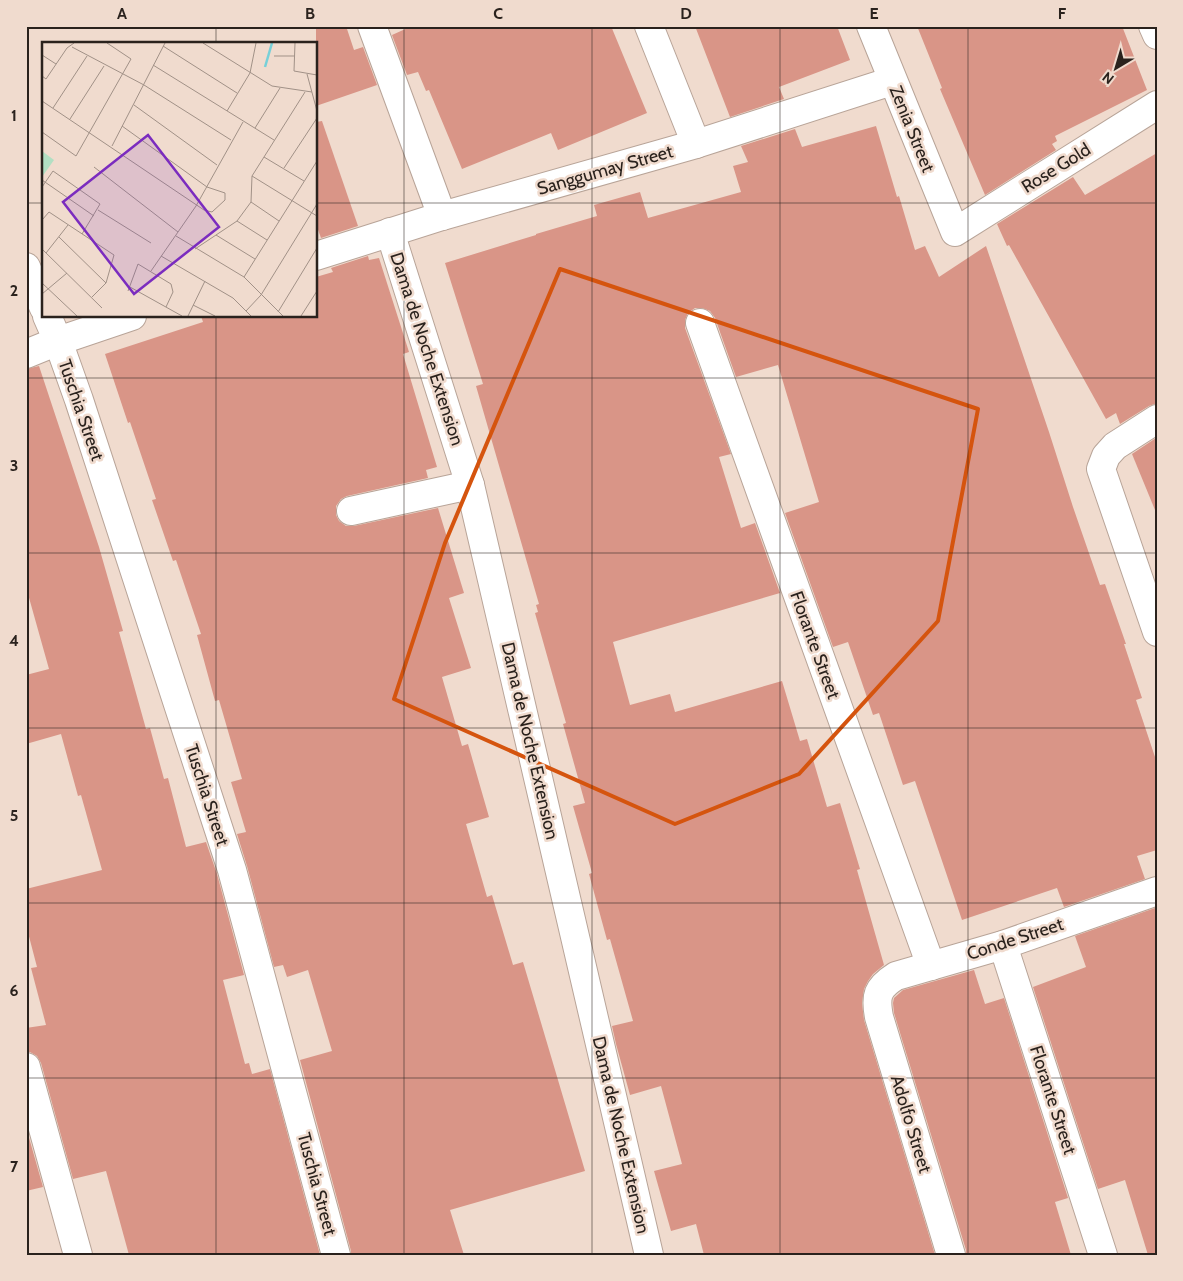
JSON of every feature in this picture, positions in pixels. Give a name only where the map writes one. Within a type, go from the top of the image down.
[{"type":"street","points":[[372,26],[442,216]]},
{"type":"street","points":[[649,26],[696,144]]},
{"type":"street","name":"Zenia Street","points":[[871,26],[954,232]]},
{"type":"street","points":[[1153,26],[1157,35]]},
{"type":"street","name":"Sanggumay Street","points":[[318,255],[442,216],[696,144],[892,81]]},
{"type":"street","name":"Rose Gold","points":[[954,232],[1157,105]]},
{"type":"street","name":"Dama de Noche Extension","points":[[390,232],[470,485],[649,1255]]},
{"type":"street","points":[[26,267],[42,303]]},
{"type":"street","points":[[26,354],[52,328],[119,318]]},
{"type":"street","name":"Florante Street","points":[[700,323],[931,966]]},
{"type":"street","name":"Tuschia Street","points":[[52,328],[82,410],[232,870],[336,1255]]},
{"type":"street","points":[[1157,419],[1115,446],[1106,456],[1101,469],[1157,632]]},
{"type":"street","points":[[351,511],[470,485]]},
{"type":"street","name":"Conde Street","points":[[879,992],[884,983],[896,976],[1003,945],[1157,891]]},
{"type":"street","name":"Florante Street","points":[[1003,945],[1102,1255]]},
{"type":"street","name":"Adolfo Street","points":[[879,992],[877,1005],[879,1017],[951,1255]]},
{"type":"street","points":[[26,1066],[78,1255]]},
{"type":"highlighted area","points":[[560,269],[978,409],[938,621],[799,774],[675,824],[394,699],[445,543]]},
{"type":"building","points":[[316,26],[346,26],[354,50],[363,47],[377,85],[318,105],[318,42],[316,42]]},
{"type":"building","points":[[412,26],[611,26],[647,113],[558,150],[551,133],[462,169],[429,90],[426,91],[418,72],[407,75],[392,35]]},
{"type":"building","points":[[695,26],[837,26],[850,60],[779,87],[784,99],[730,117]]},
{"type":"building","points":[[917,26],[1122,26],[1147,90],[1055,136],[1057,141],[1052,144],[1056,150],[985,195],[940,89],[942,88]]},
{"type":"building","points":[[322,121],[358,226],[321,238],[318,230],[318,122]]},
{"type":"building","points":[[876,126],[915,250],[925,246],[939,277],[986,246],[1073,507],[1100,585],[1105,584],[1142,698],[1136,700],[1157,763],[1157,850],[1137,856],[1145,879],[1064,907],[1057,888],[962,920],[915,781],[903,785],[879,713],[873,715],[848,642],[833,647],[785,513],[819,502],[778,365],[736,377],[715,318],[710,311],[695,308],[688,313],[685,320],[685,328],[731,454],[719,457],[741,528],[755,523],[780,593],[613,642],[630,705],[670,694],[675,712],[782,681],[800,741],[807,739],[827,807],[840,803],[860,869],[857,870],[884,965],[873,974],[864,989],[862,1003],[864,1020],[935,1255],[704,1255],[696,1224],[671,1231],[654,1171],[682,1164],[661,1086],[630,1095],[616,1044],[612,1026],[633,1021],[610,939],[607,940],[589,874],[592,873],[573,806],[585,803],[563,724],[566,723],[535,613],[538,612],[536,605],[539,604],[476,386],[483,384],[445,263],[597,216],[594,205],[640,192],[648,218],[741,192],[733,166],[748,162],[741,146],[795,129],[802,147]]},
{"type":"building","points":[[1157,153],[1157,403],[1120,424],[1116,413],[1106,419],[1009,245],[1007,246],[997,224],[1073,177],[1085,195]]},
{"type":"building","points":[[368,256],[369,260],[379,258],[409,352],[403,354],[437,467],[426,470],[428,478],[347,496],[341,499],[336,506],[336,515],[339,521],[346,526],[354,526],[438,508],[464,593],[449,598],[471,668],[442,677],[462,746],[468,744],[489,817],[466,824],[487,897],[492,895],[513,965],[523,962],[585,1171],[450,1210],[464,1255],[351,1255],[300,1060],[332,1051],[308,970],[287,977],[283,965],[274,967],[237,834],[246,832],[231,782],[242,779],[219,700],[215,701],[197,635],[201,634],[176,560],[173,561],[152,500],[156,499],[105,354],[203,322],[202,318],[318,318],[318,276],[333,272],[331,268]]},
{"type":"building","points":[[39,366],[99,547],[123,631],[119,632],[146,729],[150,728],[164,779],[168,778],[186,847],[206,842],[217,874],[244,975],[223,980],[245,1064],[249,1063],[252,1074],[270,1069],[320,1255],[129,1255],[106,1171],[73,1179],[41,1063],[37,1056],[26,1052],[26,1028],[46,1025],[31,968],[37,967],[26,925],[26,889],[102,870],[81,795],[78,796],[61,734],[26,744],[26,675],[49,669],[26,587],[26,369]]},
{"type":"building","points":[[1156,438],[1156,510],[1155,510],[1132,454]]},
{"type":"building","points":[[1155,908],[1157,912],[1157,1255],[1148,1255],[1125,1180],[1098,1189],[1033,987],[1086,967],[1075,936]]},
{"type":"building","points":[[974,970],[985,1004],[1004,998],[1068,1198],[1055,1202],[1071,1255],[966,1255],[894,1013],[893,1003],[894,998],[903,990]]},
{"type":"building","points":[[26,1127],[43,1187],[26,1191]]}]
